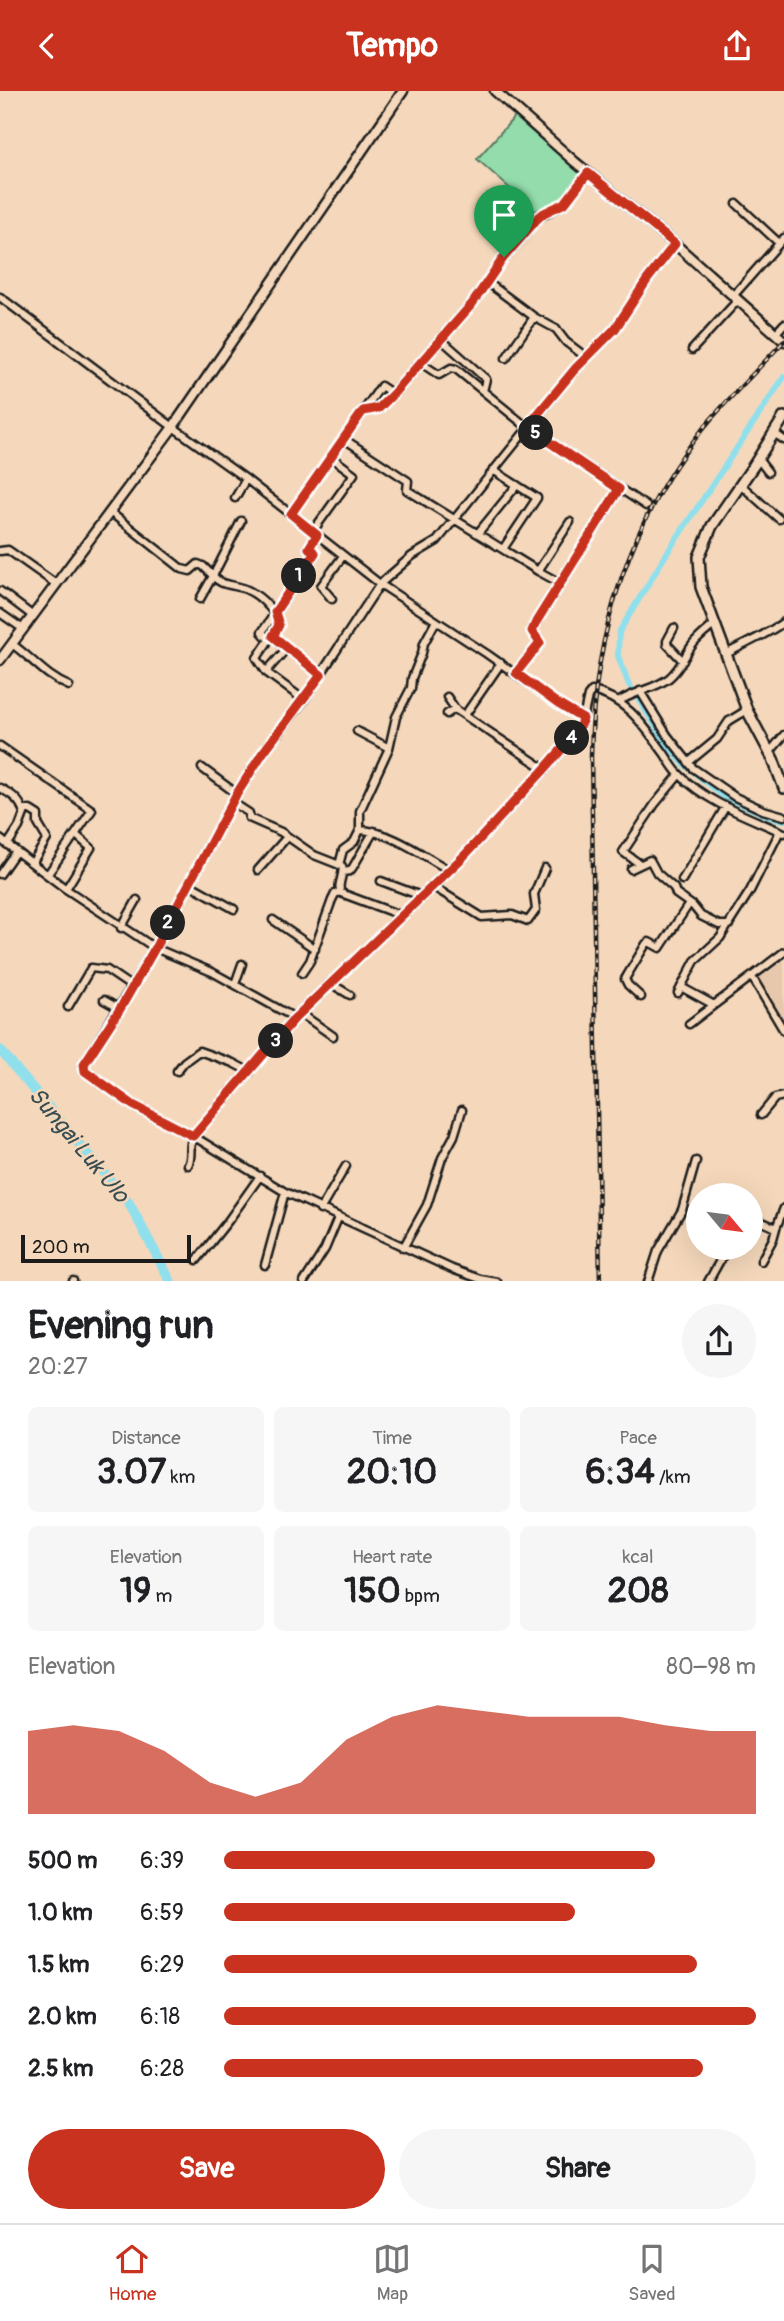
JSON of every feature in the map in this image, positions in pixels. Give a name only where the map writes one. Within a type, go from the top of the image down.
[{"type":"main road","points":[[784,417],[712,526],[699,557],[701,587],[747,710],[781,772],[784,788]]},
{"type":"street","points":[[1,656],[173,426],[403,91]]},
{"type":"street","points":[[495,91],[784,341]]},
{"type":"street","points":[[363,411],[379,408],[393,394],[472,304],[504,257],[537,219],[565,203],[588,173]]},
{"type":"street","points":[[692,350],[782,241],[737,204]]},
{"type":"street","points":[[491,1281],[452,1269],[403,1248],[285,1192],[193,1136],[133,1105],[85,1071],[85,1061],[120,1009],[155,948],[232,802],[262,754],[321,675],[380,584],[414,555],[436,543],[527,427],[586,357],[615,329],[647,280],[675,244]]},
{"type":"street","points":[[487,282],[534,317],[556,329],[566,342],[586,357]]},
{"type":"street","points":[[0,297],[246,478],[380,584],[583,719]]},
{"type":"street","points":[[506,358],[534,317]]},
{"type":"street","points":[[776,333],[784,324]]},
{"type":"street","points":[[443,339],[486,379],[482,391]]},
{"type":"street","points":[[421,363],[439,375],[451,368],[456,369],[527,427],[646,506]]},
{"type":"street","points":[[291,514],[381,386],[393,394]]},
{"type":"street","points":[[774,433],[784,440]]},
{"type":"street","points":[[344,439],[408,481],[407,490],[560,583]]},
{"type":"street","points":[[304,700],[266,672],[257,658],[269,642],[262,632],[314,556],[309,548],[315,533],[353,475],[353,472],[331,457]]},
{"type":"street","points":[[758,459],[768,472]]},
{"type":"street","points":[[494,470],[537,499],[503,549]]},
{"type":"street","points":[[235,498],[246,478]]},
{"type":"street","points":[[478,533],[517,485]]},
{"type":"street","points":[[741,485],[779,519]]},
{"type":"street","points":[[516,673],[540,643],[532,631],[619,489]]},
{"type":"street","points":[[110,512],[182,569],[190,571],[201,564],[222,584],[250,592],[275,612],[279,625],[273,636],[321,675]]},
{"type":"street","points":[[200,599],[241,521]]},
{"type":"street","points":[[538,571],[570,522]]},
{"type":"street","points":[[0,551],[8,550],[56,584]]},
{"type":"street","points":[[332,599],[320,586],[343,556]]},
{"type":"street","points":[[0,591],[33,616]]},
{"type":"street","points":[[0,613],[23,629]]},
{"type":"street","points":[[339,865],[344,850],[354,842],[360,830],[360,811],[388,748],[396,717],[411,688],[424,643],[436,621]]},
{"type":"street","points":[[726,654],[784,622]]},
{"type":"street","points":[[620,701],[671,677],[684,661],[691,646],[715,624]]},
{"type":"street","points":[[674,628],[667,644],[684,661]]},
{"type":"street","points":[[12,644],[50,677],[69,686]]},
{"type":"street","points":[[266,672],[287,648]]},
{"type":"street","points":[[465,715],[501,663]]},
{"type":"street","points":[[188,1165],[189,1143],[193,1136],[297,1016],[449,870],[576,733],[592,691],[620,701],[653,738],[679,775],[726,806],[782,832],[729,925],[718,940],[695,961],[679,990],[714,1006]]},
{"type":"street","points":[[639,691],[667,735],[704,776],[735,797],[762,810],[784,816]]},
{"type":"street","points":[[447,697],[456,710],[545,769]]},
{"type":"street","points":[[447,714],[456,710]]},
{"type":"street","points":[[689,762],[717,739],[729,721],[747,710]]},
{"type":"street","points":[[357,731],[388,748]]},
{"type":"street","points":[[770,753],[784,735]]},
{"type":"street","points":[[0,746],[92,810],[48,874]]},
{"type":"street","points":[[202,768],[237,794]]},
{"type":"street","points":[[640,864],[623,853],[655,804],[679,775]]},
{"type":"street","points":[[0,788],[18,800],[24,811],[19,827],[8,844]]},
{"type":"street","points":[[232,802],[249,813],[250,820],[344,869],[339,892],[335,894],[328,908],[315,949],[302,973]]},
{"type":"street","points":[[682,880],[726,806]]},
{"type":"street","points":[[24,811],[30,810],[38,815],[38,824],[47,839],[32,863]]},
{"type":"street","points":[[360,830],[374,831],[449,870]]},
{"type":"street","points":[[343,872],[350,871],[374,831]]},
{"type":"street","points":[[66,889],[91,848],[76,835]]},
{"type":"street","points":[[258,870],[287,837]]},
{"type":"street","points":[[0,839],[66,889],[155,948],[235,984],[333,1036]]},
{"type":"street","points":[[0,873],[16,851]]},
{"type":"street","points":[[631,869],[650,860],[655,870],[674,888],[676,894],[701,916],[719,925],[729,925]]},
{"type":"street","points":[[432,885],[482,917],[512,915],[528,921],[536,910],[534,895],[545,869]]},
{"type":"street","points":[[381,881],[421,896]]},
{"type":"street","points":[[189,884],[234,909]]},
{"type":"street","points":[[339,892],[400,915]]},
{"type":"street","points":[[121,927],[137,899]]},
{"type":"street","points":[[640,997],[625,979],[646,944],[649,942],[660,948],[689,904]]},
{"type":"street","points":[[273,920],[315,949]]},
{"type":"street","points":[[689,1024],[784,952]]},
{"type":"street","points":[[235,984],[242,964]]},
{"type":"street","points":[[68,1007],[91,968],[107,970],[132,987]]},
{"type":"street","points":[[752,977],[784,1031]]},
{"type":"street","points":[[330,983],[350,995]]},
{"type":"street","points":[[104,1000],[120,1009]]},
{"type":"street","points":[[177,1071],[199,1051],[250,1072]]},
{"type":"street","points":[[761,1115],[775,1098],[784,1095]]},
{"type":"street","points":[[403,1248],[427,1205],[442,1158],[454,1136],[462,1110]]},
{"type":"street","points":[[648,1281],[658,1251],[682,1210],[696,1161]]},
{"type":"street","points":[[320,1210],[346,1166]]},
{"type":"street","points":[[197,1260],[260,1176]]},
{"type":"street","points":[[265,1265],[285,1192]]},
{"type":"street","points":[[761,1261],[773,1239],[784,1208]]},
{"type":"street","points":[[305,1281],[325,1249],[338,1218]]},
{"type":"street","points":[[763,1222],[776,1228]]},
{"type":"street","points":[[710,1281],[721,1260]]},
{"type":"shaded area","points":[[784,955],[784,1032],[750,981]]},
{"type":"green space","points":[[517,114],[582,172],[558,203],[535,211],[477,159]]},
{"type":"waterway","points":[[784,377],[667,553],[619,632],[618,656],[629,685],[667,744],[684,764],[723,796],[770,817],[784,820]]},
{"type":"waterway","name":"Sungai Luk Ulo","points":[[0,1050],[129,1203],[170,1281]]},
{"type":"railway","points":[[600,1281],[591,757],[599,665],[622,577],[659,493],[712,418],[784,341]]},
{"type":"route","points":[[588,173],[675,244],[647,280],[615,329],[575,369],[527,427],[619,489],[536,622],[532,631],[540,643],[516,673],[583,719],[576,733],[463,857],[295,1018],[193,1136],[124,1099],[85,1071],[85,1061],[120,1009],[155,948],[236,795],[262,754],[321,675],[272,635],[279,625],[275,612],[315,553],[309,548],[317,535],[291,514],[363,411],[379,408],[443,339],[472,304],[504,257],[540,216],[565,203],[588,173]]}]
